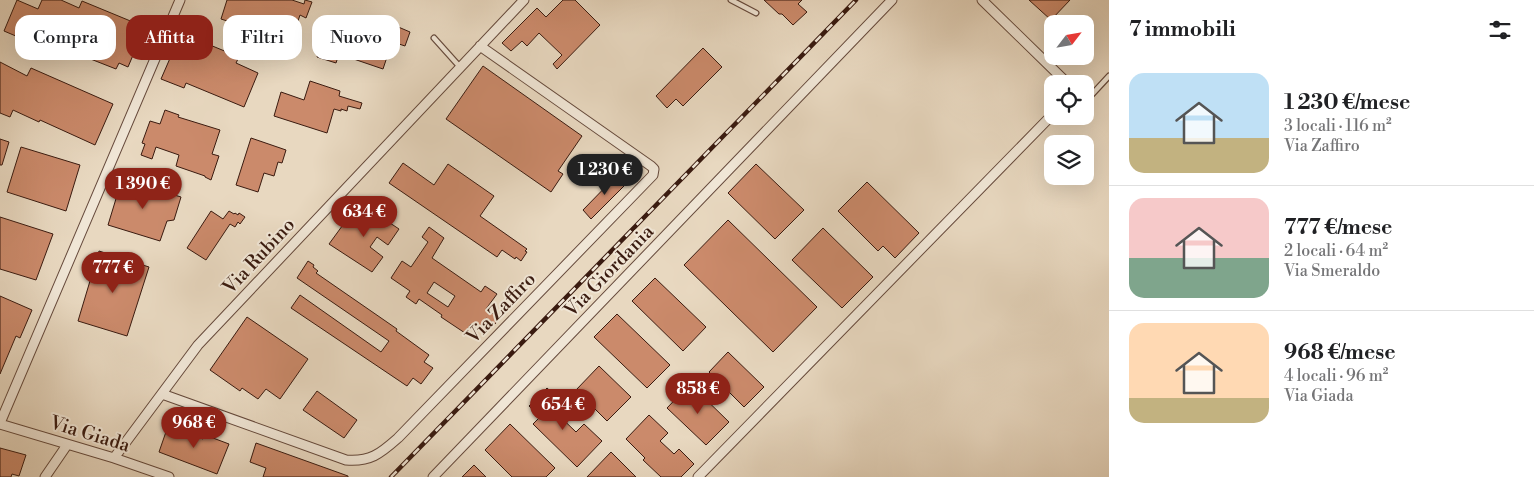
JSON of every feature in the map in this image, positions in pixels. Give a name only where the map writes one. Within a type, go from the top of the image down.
[{"type":"street","points":[[0,424],[180,0]]},
{"type":"street","name":"Via Rubino","points":[[114,458],[186,360],[216,325],[524,0]]},
{"type":"street","name":"Via Giordania","points":[[433,477],[892,0]]},
{"type":"street","points":[[982,0],[1059,75]]},
{"type":"street","name":"Via Zaffiro","points":[[162,394],[346,460],[366,460],[383,451],[398,438],[653,175],[654,169],[651,166],[480,46]]},
{"type":"street","points":[[698,477],[1044,123]]},
{"type":"street","name":"Via Giada","points":[[0,424],[114,458],[169,477]]},
{"type":"street","points":[[45,477],[67,445]]},
{"type":"lane","points":[[731,0],[756,13]]},
{"type":"lane","points":[[434,38],[460,67]]},
{"type":"lane","points":[[1094,92],[1109,76]]},
{"type":"building","points":[[17,0],[38,9],[42,0],[61,0],[79,8],[82,1],[116,15],[15,15],[15,36],[4,31]]},
{"type":"building","points":[[227,0],[292,0],[304,4],[305,0],[312,2],[306,18],[302,15],[223,15],[223,20],[221,19]]},
{"type":"building","points":[[563,0],[575,0],[600,25],[557,69],[553,64],[562,55],[539,33],[527,46],[522,41],[511,51],[502,43],[537,8],[546,17]]},
{"type":"building","points":[[764,0],[802,0],[798,4],[807,12],[793,25]]},
{"type":"building","points":[[1029,0],[1070,0],[1056,15],[1046,15]]},
{"type":"building","points":[[116,15],[126,19],[126,60],[131,60],[128,67],[119,63],[116,69],[93,60],[116,60]]},
{"type":"building","points":[[400,28],[410,32],[405,46],[400,44]]},
{"type":"building","points":[[213,46],[223,50],[223,60],[238,60],[236,63],[258,73],[244,107],[186,83],[184,88],[161,79],[169,60],[213,60]]},
{"type":"building","points":[[703,48],[722,67],[683,106],[676,99],[667,108],[656,96]]},
{"type":"building","points":[[326,60],[337,60],[336,63]]},
{"type":"building","points":[[357,60],[386,60],[383,69]]},
{"type":"building","points":[[0,62],[27,76],[31,68],[113,104],[95,145],[13,110],[10,117],[0,113]]},
{"type":"building","points":[[483,66],[582,136],[558,171],[563,174],[551,192],[446,119]]},
{"type":"building","points":[[310,81],[340,91],[339,96],[362,103],[360,109],[348,106],[347,111],[334,109],[327,133],[274,116],[281,92],[304,100]]},
{"type":"building","points":[[165,110],[179,115],[178,117],[220,130],[212,154],[219,156],[211,180],[176,166],[179,155],[156,147],[152,159],[141,155],[145,144],[142,143],[150,121],[160,124]]},
{"type":"building","points":[[251,138],[286,150],[282,163],[278,162],[274,176],[264,173],[258,192],[236,185]]},
{"type":"building","points":[[0,139],[9,142],[2,165],[0,165]]},
{"type":"building","points":[[21,147],[80,165],[66,211],[7,192]]},
{"type":"building","points":[[403,163],[434,185],[448,164],[494,196],[480,216],[527,249],[521,261],[502,250],[497,257],[389,183]]},
{"type":"building","points":[[756,164],[804,210],[775,239],[728,193]]},
{"type":"building","points":[[619,173],[628,182],[591,219],[583,210]]},
{"type":"building","points":[[122,179],[181,197],[174,220],[167,221],[160,241],[108,225]]},
{"type":"building","points":[[867,182],[919,233],[895,258],[883,246],[878,251],[838,211]]},
{"type":"building","points":[[363,205],[399,229],[388,245],[377,237],[370,247],[383,257],[372,272],[329,244],[348,218],[352,221]]},
{"type":"building","points":[[211,211],[223,219],[229,211],[238,215],[239,213],[245,217],[235,227],[230,224],[206,260],[187,248]]},
{"type":"building","points":[[0,217],[53,234],[36,280],[0,269]]},
{"type":"building","points":[[728,220],[817,307],[773,352],[684,265]]},
{"type":"building","points":[[429,227],[444,238],[432,258],[481,292],[485,286],[497,294],[486,309],[499,318],[495,324],[486,318],[479,329],[471,324],[465,333],[419,299],[416,304],[406,297],[410,291],[391,278],[402,261],[411,267],[428,242],[422,237]],"holes":[[[434,282],[455,296],[448,307],[427,293]]]},
{"type":"building","points":[[823,228],[873,277],[842,308],[792,260]]},
{"type":"building","points":[[99,251],[149,267],[127,336],[78,321]]},
{"type":"building","points":[[308,261],[318,271],[316,273],[397,329],[396,331],[429,355],[424,362],[433,368],[421,384],[413,378],[407,386],[291,308],[300,295],[381,352],[389,341],[297,278]]},
{"type":"building","points":[[655,278],[706,327],[683,351],[632,301]]},
{"type":"building","points":[[0,296],[32,310],[20,338],[16,336],[0,374]]},
{"type":"building","points":[[617,314],[670,365],[647,388],[594,337]]},
{"type":"building","points":[[247,317],[308,359],[280,399],[266,389],[258,399],[242,388],[240,391],[210,370]]},
{"type":"building","points":[[728,352],[764,387],[744,407],[709,372]]},
{"type":"building","points":[[599,366],[631,397],[607,421],[576,390]]},
{"type":"building","points":[[690,384],[729,422],[706,445],[667,408]]},
{"type":"building","points":[[547,388],[558,398],[550,407],[576,432],[584,424],[602,441],[577,467],[533,424],[540,417],[529,406]]},
{"type":"building","points":[[317,391],[357,420],[344,438],[303,410]]},
{"type":"building","points":[[649,415],[668,433],[660,441],[674,454],[679,449],[694,464],[681,477],[661,477],[643,460],[645,458],[626,439]]},
{"type":"building","points":[[510,424],[555,468],[546,477],[512,477],[485,450]]},
{"type":"building","points":[[168,426],[203,439],[205,435],[229,444],[217,474],[159,452]]},
{"type":"building","points":[[256,443],[348,477],[263,477],[266,468],[250,462]]},
{"type":"building","points":[[0,448],[26,455],[19,476],[12,474],[11,477],[0,477]]},
{"type":"building","points":[[611,452],[636,477],[587,477]]},
{"type":"building","points":[[474,465],[486,477],[462,477]]},
{"type":"railway","points":[[391,477],[856,0]]}]
